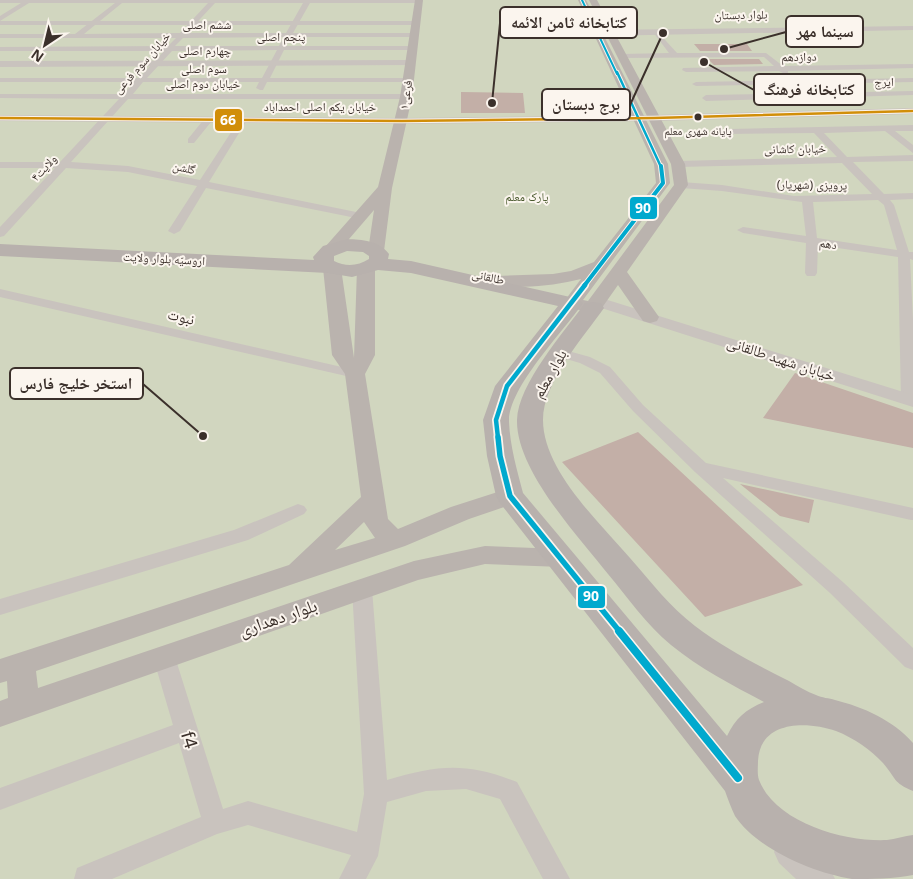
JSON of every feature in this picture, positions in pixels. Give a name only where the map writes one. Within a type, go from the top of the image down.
[{"type":"main road","name":"بلوار معلم","points":[[582,0],[634,106],[647,118]]},
{"type":"main road","name":"بلوار معلم","points":[[585,302],[619,273],[681,184],[678,164],[647,118],[622,56],[593,0]]},
{"type":"main road","name":"فرعی۱","points":[[355,374],[364,355],[374,259],[385,188],[402,121],[416,9]]},
{"type":"main road","name":"بلوار معلم","points":[[647,118],[646,133],[661,164],[663,183],[601,266],[585,302],[550,350],[507,386],[496,420],[500,456],[510,496],[738,778]]},
{"type":"main road","points":[[385,188],[361,216],[329,260],[342,355],[355,374],[376,520],[384,532],[396,540]]},
{"type":"main road","name":"اروسیّه بلوار ولایت","points":[[0,235],[329,260]]},
{"type":"main road","name":"اروسیّه بلوار ولایت","points":[[0,250],[329,260]]},
{"type":"main road","name":"طالقانی","points":[[329,260],[352,271],[374,259],[585,302]]},
{"type":"main road","points":[[501,284],[559,280],[583,274],[601,266]]},
{"type":"main road","points":[[619,273],[650,317]]},
{"type":"main road","points":[[501,284],[522,298],[536,313],[550,350]]},
{"type":"main road","name":"بلوار معلم","points":[[550,350],[530,419],[535,450],[568,504],[668,622],[715,658],[810,710]]},
{"type":"main road","points":[[12,709],[10,668],[396,540],[460,513],[510,496],[538,498],[568,504]]},
{"type":"main road","points":[[296,573],[372,500]]},
{"type":"main road","name":"بلوار دهداری","points":[[12,709],[414,571],[485,555],[562,558]]},
{"type":"main road","points":[[910,866],[880,874],[851,875],[820,867],[790,852],[765,830],[747,804],[738,778],[738,758],[743,740],[754,726],[770,716],[789,710],[810,710],[838,715],[902,747],[913,773]]},
{"type":"street","points":[[0,1],[308,1],[416,9]]},
{"type":"street","points":[[0,19],[29,1]]},
{"type":"street","points":[[0,96],[121,1]]},
{"type":"street","name":"خیابان سوم فرعی","points":[[106,119],[214,1]]},
{"type":"street","points":[[253,101],[308,1]]},
{"type":"street","points":[[0,23],[295,23],[416,9]]},
{"type":"street","points":[[0,12],[30,12]]},
{"type":"street","points":[[98,12],[117,12]]},
{"type":"street","points":[[194,12],[214,12]]},
{"type":"street","points":[[292,12],[311,12]]},
{"type":"street","name":"بلوار دبستان","points":[[600,15],[620,22],[650,28],[913,26]]},
{"type":"street","name":"بلوار دبستان","points":[[598,33],[913,26]]},
{"type":"street","points":[[656,32],[675,56]]},
{"type":"street","name":"ششم اصلی","points":[[0,36],[414,35]]},
{"type":"street","points":[[691,46],[699,56]]},
{"type":"street","name":"پنجم اصلی","points":[[0,49],[412,48]]},
{"type":"street","points":[[622,56],[766,55],[797,82],[824,114],[842,129]]},
{"type":"street","name":"چهارم اصلی","points":[[0,64],[410,64]]},
{"type":"street","name":"دوازدهم","points":[[686,70],[913,66]]},
{"type":"street","points":[[871,67],[912,94]]},
{"type":"street","name":"سوم اصلی","points":[[0,80],[408,80]]},
{"type":"street","points":[[696,84],[913,80]]},
{"type":"street","name":"ایرج","points":[[706,98],[912,94]]},
{"type":"street","name":"خیابان دوم اصلی","points":[[0,96],[127,97],[253,101],[406,97]]},
{"type":"street","points":[[602,119],[621,113],[634,106]]},
{"type":"street","points":[[647,118],[913,111]]},
{"type":"street","name":"خیابان یکم اصلی احمداباد","points":[[0,118],[402,121],[647,118]]},
{"type":"street","name":"ولایت۴","points":[[0,235],[106,119]]},
{"type":"street","points":[[602,119],[628,124],[646,133]]},
{"type":"street","points":[[191,142],[208,120]]},
{"type":"street","points":[[174,231],[243,120]]},
{"type":"street","points":[[398,139],[407,131],[434,120]]},
{"type":"street","points":[[886,128],[913,150]]},
{"type":"street","points":[[730,132],[913,128]]},
{"type":"street","points":[[816,130],[885,201],[909,256],[911,400]]},
{"type":"street","name":"خیابان کاشانی","points":[[678,164],[913,158]]},
{"type":"street","points":[[0,174],[5,165]]},
{"type":"street","name":"گلشن","points":[[5,165],[64,165],[128,169],[361,216]]},
{"type":"street","name":"پرویزی (شهریار)","points":[[681,184],[806,199],[885,201],[913,196]]},
{"type":"street","points":[[806,199],[812,242],[811,272]]},
{"type":"street","points":[[885,201],[913,207]]},
{"type":"street","name":"دهم","points":[[742,230],[909,256]]},
{"type":"street","name":"نبوت","points":[[0,293],[355,374]]},
{"type":"street","name":"خیابان شهيد طالقانی","points":[[585,302],[650,317],[911,400]]},
{"type":"street","points":[[550,350],[585,360],[605,370],[638,408],[701,468],[837,588],[913,661]]},
{"type":"street","points":[[701,468],[911,514]]},
{"type":"street","points":[[0,607],[241,536],[298,510]]},
{"type":"street","points":[[352,879],[365,856],[376,794],[362,589]]},
{"type":"street","name":"f4","points":[[164,657],[215,822]]},
{"type":"street","points":[[0,799],[186,730]]},
{"type":"street","points":[[376,794],[426,780],[466,778],[508,790],[557,879]]},
{"type":"street","points":[[87,879],[86,877],[215,822],[248,813],[367,847]]},
{"type":"street","points":[[790,852],[819,879]]},
{"type":"green space","name":"پارک معلم","points":[[0,0],[913,0],[913,879],[0,879]]},
{"type":"building","points":[[694,44],[747,44],[752,51],[700,51]]},
{"type":"building","points":[[708,59],[759,59],[763,64],[714,65]]},
{"type":"building","points":[[461,92],[523,93],[525,113],[461,113]]},
{"type":"building","points":[[795,373],[913,413],[913,448],[763,418]]},
{"type":"building","points":[[638,432],[803,585],[705,617],[562,462]]},
{"type":"building","points":[[740,484],[814,500],[809,523],[780,516]]},
{"type":"transit line","name":"90","points":[[582,0],[661,164],[663,183],[507,386],[496,420],[500,456],[510,496],[738,778]]},
{"type":"transit line","name":"66","points":[[0,118],[402,121],[654,118],[913,111]]},
{"type":"place","name":"برج دبستان","points":[[663,33]]},
{"type":"place","name":"سینما مهر","points":[[724,49]]},
{"type":"place","name":"کتابخانه فرهنگ","points":[[704,62]]},
{"type":"place","name":"کتابخانه ثامن الائمه","points":[[492,103]]},
{"type":"place","name":"پایانه شهری معلم","points":[[698,117]]},
{"type":"place","name":"استخر خلیج فارس","points":[[203,436]]}]
